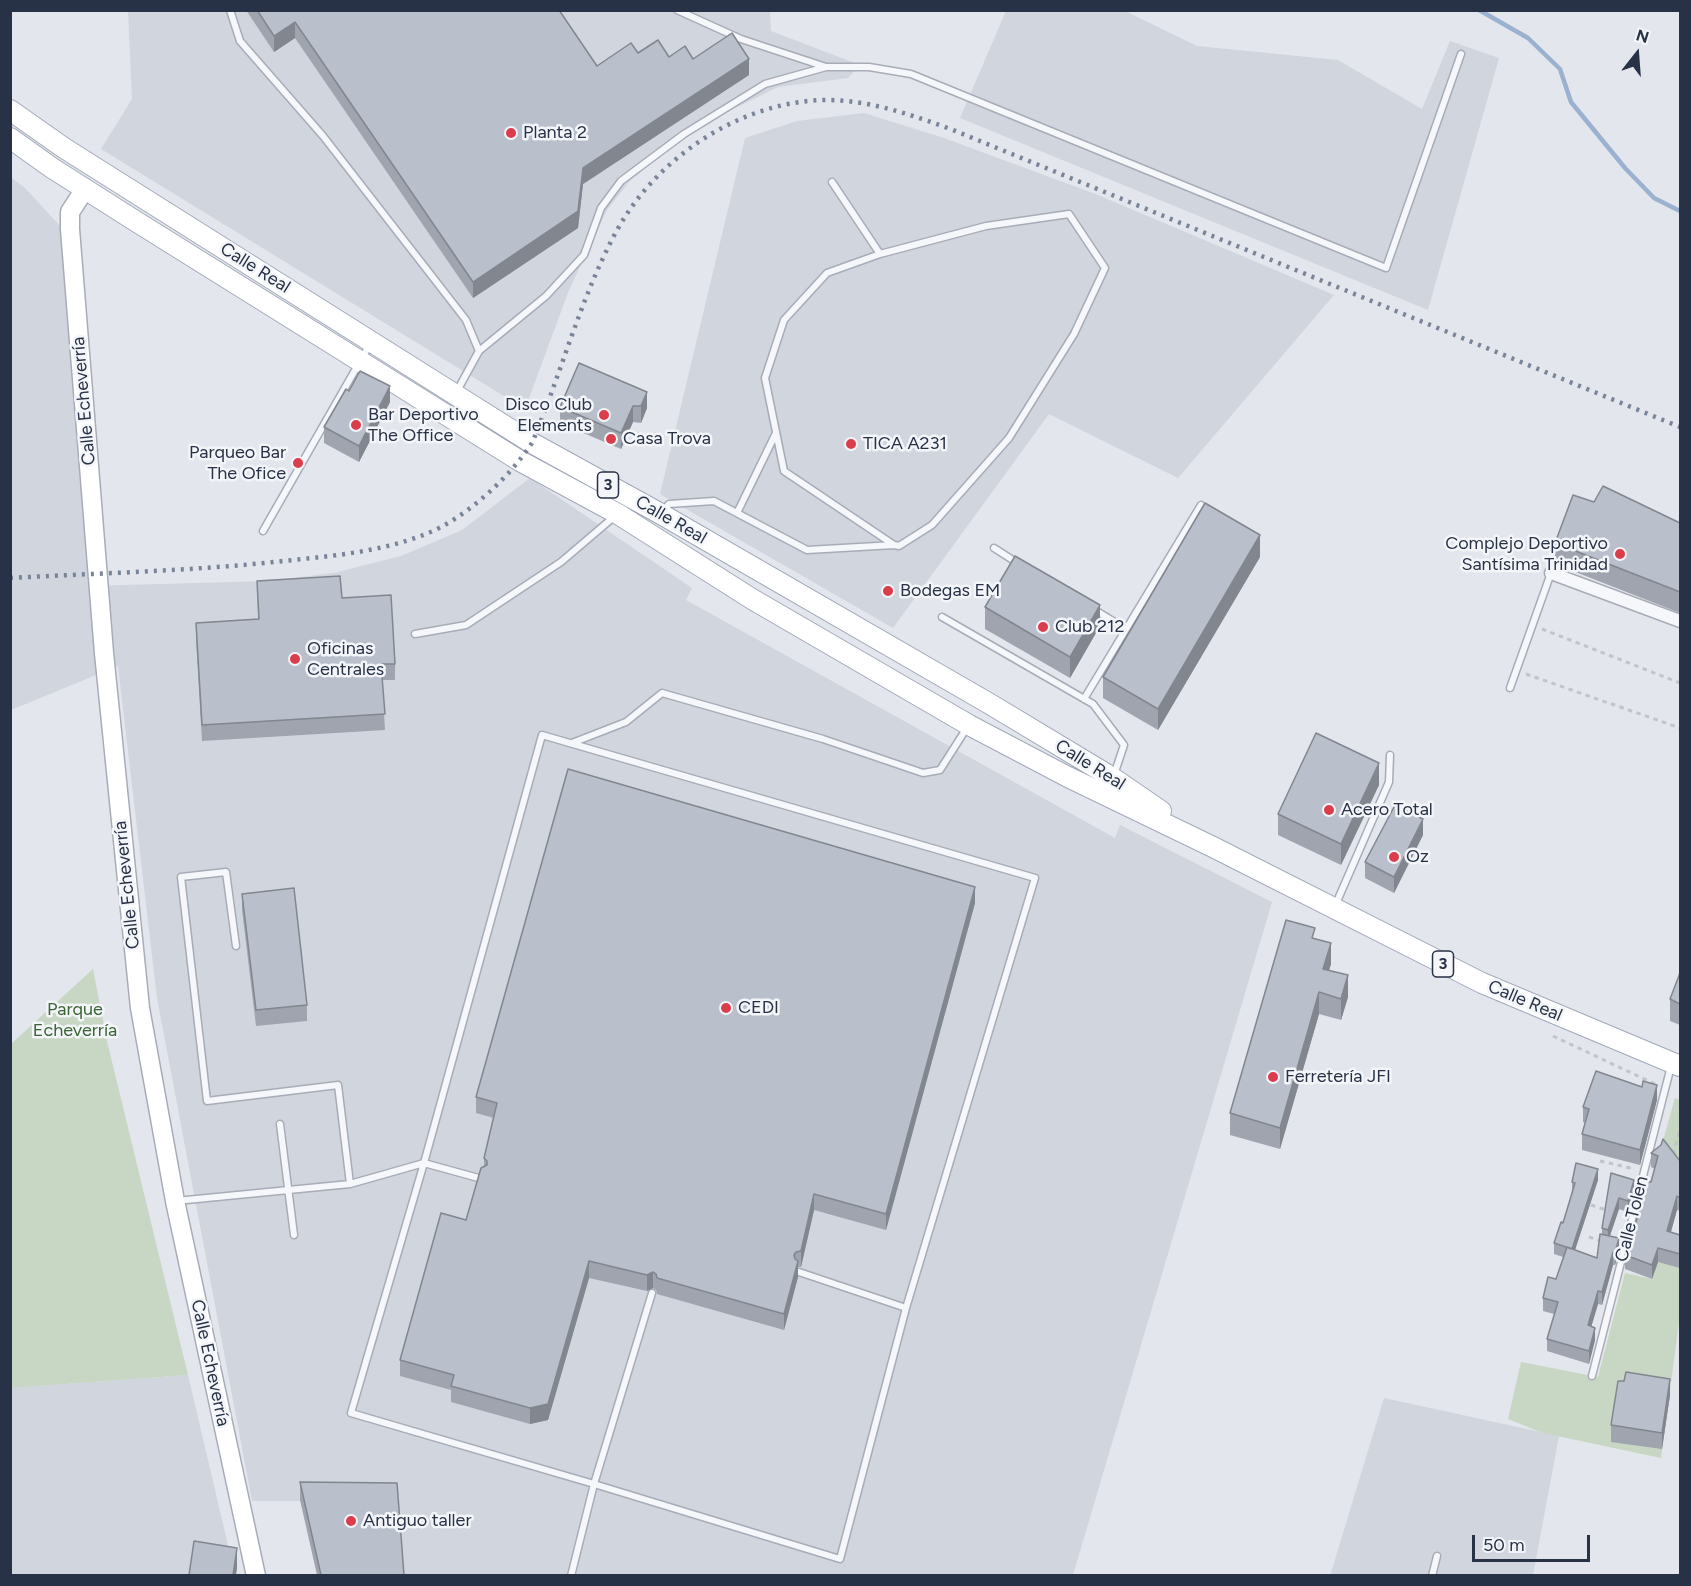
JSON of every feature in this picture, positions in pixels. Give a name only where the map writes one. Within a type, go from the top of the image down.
[{"type":"main road","name":"Calle Real","points":[[10,110],[64,148],[532,443],[661,514],[1044,737],[1113,778],[1213,847]]},
{"type":"main road","name":"Calle Real","points":[[10,138],[85,189],[520,461],[618,514],[752,599],[969,725],[1068,777],[1213,847],[1482,983],[1676,1064]]},
{"type":"main road","points":[[64,148],[85,189],[112,196],[144,211],[233,264],[373,341]]},
{"type":"main road","points":[[931,670],[948,691],[969,725],[988,723],[1044,737]]},
{"type":"street","name":"Calle Echeverría","points":[[85,189],[70,212],[70,229],[104,653],[140,1008],[175,1201],[256,1575]]},
{"type":"street","points":[[1551,573],[1680,621]]},
{"type":"lane","points":[[230,10],[240,41],[323,136],[465,320],[479,351]]},
{"type":"lane","points":[[676,10],[741,39],[826,67]]},
{"type":"lane","points":[[456,394],[479,351],[546,296],[584,255],[601,208],[621,181],[684,134],[765,84],[826,67],[869,67],[911,74],[1386,268],[1461,54]]},
{"type":"lane","points":[[832,182],[880,254]]},
{"type":"lane","points":[[661,514],[669,504],[714,501],[807,550],[899,546],[932,525],[1010,438],[1074,334],[1105,268],[1070,214],[986,226],[880,254],[827,273],[784,320],[765,378],[784,471],[894,545]]},
{"type":"lane","points":[[263,531],[373,341]]},
{"type":"lane","points":[[736,513],[777,433]]},
{"type":"lane","points":[[1084,699],[1201,505]]},
{"type":"lane","points":[[415,634],[466,625],[561,562],[618,514]]},
{"type":"lane","points":[[994,548],[1025,567]]},
{"type":"lane","points":[[1510,688],[1551,573]]},
{"type":"lane","points":[[1086,604],[1126,629]]},
{"type":"lane","points":[[942,617],[1093,704],[1124,745],[1113,778]]},
{"type":"lane","points":[[571,743],[626,722],[662,693],[823,739],[923,773],[940,770],[969,725]]},
{"type":"lane","points":[[542,735],[1035,878],[906,1308],[840,1558],[351,1413],[424,1163],[542,735]]},
{"type":"lane","points":[[1334,910],[1389,782],[1390,755]]},
{"type":"lane","points":[[236,946],[226,872],[181,877],[207,1101],[338,1085],[350,1184]]},
{"type":"lane","name":"Calle Tolen","points":[[1592,1376],[1676,1064]]},
{"type":"lane","points":[[280,1124],[294,1235]]},
{"type":"lane","points":[[175,1201],[350,1184],[424,1163],[482,1179]]},
{"type":"lane","points":[[799,1272],[906,1308]]},
{"type":"lane","points":[[571,1575],[594,1484],[652,1293]]},
{"type":"lane","points":[[1432,1575],[1437,1556]]},
{"type":"path","points":[[1533,626],[1680,683]]},
{"type":"path","points":[[1516,671],[1680,728]]},
{"type":"path","points":[[1672,1156],[1680,1130]]},
{"type":"path","points":[[1600,1161],[1640,1170]]},
{"type":"path","points":[[1591,1205],[1609,1211]]},
{"type":"path","points":[[1589,1237],[1610,1244]]},
{"type":"shaded area","points":[[128,11],[770,11],[771,31],[860,65],[848,78],[778,87],[713,119],[665,151],[629,182],[607,210],[569,290],[525,409],[101,149],[132,99]]},
{"type":"shaded area","points":[[1006,11],[1125,11],[1197,46],[1338,60],[1422,109],[1450,41],[1499,58],[1428,310],[960,118]]},
{"type":"shaded area","points":[[864,113],[944,138],[1098,195],[1334,295],[1178,478],[1049,414],[893,628],[660,494],[745,138],[797,121]]},
{"type":"shaded area","points":[[11,177],[26,189],[61,227],[89,586],[268,581],[334,573],[401,556],[462,530],[530,478],[692,588],[686,600],[1115,838],[1120,825],[1272,902],[1073,1575],[402,1575],[396,1501],[252,1501],[157,998],[118,666],[11,710]]},
{"type":"shaded area","points":[[188,1375],[235,1575],[11,1576],[11,1388]]},
{"type":"shaded area","points":[[1384,1398],[1559,1436],[1533,1575],[1330,1576]]},
{"type":"green space","name":"Parque Echeverría","points":[[93,969],[107,1041],[188,1375],[11,1388],[11,1044]]},
{"type":"green space","points":[[1675,1098],[1680,1100],[1680,1171],[1660,1151]]},
{"type":"green space","points":[[1658,1260],[1680,1268],[1680,1315],[1661,1458],[1543,1433],[1508,1419],[1521,1362],[1598,1377],[1625,1273],[1652,1279]]},
{"type":"building","name":"Planta 2","points":[[257,10],[559,10],[597,66],[631,43],[638,53],[658,40],[669,57],[685,46],[693,59],[732,33],[749,59],[583,168],[578,211],[473,282],[295,22],[274,36]]},
{"type":"building","name":"Disco Club Elements","points":[[579,363],[647,392],[641,406],[633,406],[621,433],[560,407]]},
{"type":"building","name":"Bar Deportivo The Office","points":[[360,371],[390,386],[359,446],[324,427],[346,389],[349,391]]},
{"type":"building","name":"Complejo Deportivo Santísima Trinidad","points":[[1603,486],[1680,523],[1680,592],[1555,543],[1573,495],[1594,502]]},
{"type":"building","points":[[1205,503],[1260,535],[1158,709],[1103,677]]},
{"type":"building","name":"Club 212","points":[[1015,556],[1100,605],[1070,657],[985,607]]},
{"type":"building","name":"Oficinas Centrales","points":[[340,576],[342,598],[391,595],[395,664],[381,664],[385,714],[202,725],[196,623],[259,619],[257,581]]},
{"type":"building","name":"Acero Total","points":[[1316,733],[1379,763],[1341,844],[1278,814]]},
{"type":"building","name":"CEDI","points":[[568,769],[975,887],[886,1214],[814,1194],[801,1251],[794,1255],[798,1261],[784,1314],[657,1278],[653,1272],[647,1275],[589,1261],[548,1404],[530,1408],[451,1386],[454,1375],[400,1360],[441,1213],[466,1220],[481,1168],[487,1165],[484,1158],[497,1103],[476,1097]]},
{"type":"building","name":"Oz","points":[[1395,805],[1423,819],[1394,877],[1365,862]]},
{"type":"building","points":[[294,888],[307,1005],[256,1010],[242,894]]},
{"type":"building","name":"Ferretería JFI","points":[[1286,920],[1315,928],[1312,938],[1331,943],[1323,969],[1348,975],[1341,999],[1319,992],[1280,1128],[1230,1113]]},
{"type":"building","points":[[1680,973],[1680,1004],[1670,999]]},
{"type":"building","points":[[1596,1071],[1642,1087],[1643,1081],[1657,1085],[1640,1150],[1582,1134],[1589,1109],[1583,1107]]},
{"type":"building","points":[[1663,1139],[1680,1161],[1680,1198],[1677,1196],[1667,1231],[1680,1235],[1680,1254],[1658,1248],[1652,1265],[1625,1255],[1629,1238],[1632,1239],[1644,1180],[1651,1182],[1658,1156],[1651,1153],[1661,1145]]},
{"type":"building","points":[[1576,1163],[1598,1169],[1572,1249],[1554,1243],[1561,1222],[1563,1223],[1575,1183],[1572,1182]]},
{"type":"building","points":[[1611,1173],[1634,1180],[1628,1201],[1619,1198],[1608,1230],[1602,1228]]},
{"type":"building","points":[[1600,1234],[1619,1238],[1602,1292],[1598,1291],[1588,1325],[1595,1328],[1589,1351],[1547,1339],[1558,1302],[1543,1298],[1548,1277],[1556,1279],[1567,1247],[1597,1258]]},
{"type":"building","points":[[1626,1372],[1670,1379],[1662,1433],[1611,1425],[1618,1381],[1624,1381]]},
{"type":"building","points":[[300,1482],[397,1483],[404,1575],[321,1575]]},
{"type":"building","points":[[194,1541],[237,1548],[233,1575],[189,1575]]},
{"type":"waterway","points":[[1479,10],[1528,38],[1560,69],[1571,102],[1625,168],[1654,198],[1680,211]]},
{"type":"railway","points":[[10,578],[215,567],[320,557],[391,545],[441,527],[485,496],[511,470],[532,443],[603,257],[633,205],[654,180],[677,158],[732,123],[763,111],[794,103],[826,100],[875,106],[953,130],[1680,427]]},
{"type":"place","name":"Planta 2","points":[[511,133]]},
{"type":"place","name":"Disco Club Elements","points":[[604,415]]},
{"type":"place","name":"Bar Deportivo The Office","points":[[356,425]]},
{"type":"place","name":"Casa Trova","points":[[611,439]]},
{"type":"place","name":"TICA A231","points":[[851,444]]},
{"type":"place","name":"Parqueo Bar The Ofice","points":[[298,463]]},
{"type":"place","name":"Complejo Deportivo Santísima Trinidad","points":[[1620,554]]},
{"type":"place","name":"Bodegas EM","points":[[888,591]]},
{"type":"place","name":"Club 212","points":[[1043,627]]},
{"type":"place","name":"Oficinas Centrales","points":[[295,659]]},
{"type":"place","name":"Acero Total","points":[[1329,810]]},
{"type":"place","name":"Oz","points":[[1394,857]]},
{"type":"place","name":"CEDI","points":[[726,1008]]},
{"type":"place","name":"Ferretería JFI","points":[[1273,1077]]},
{"type":"place","name":"Antiguo taller","points":[[351,1521]]}]
